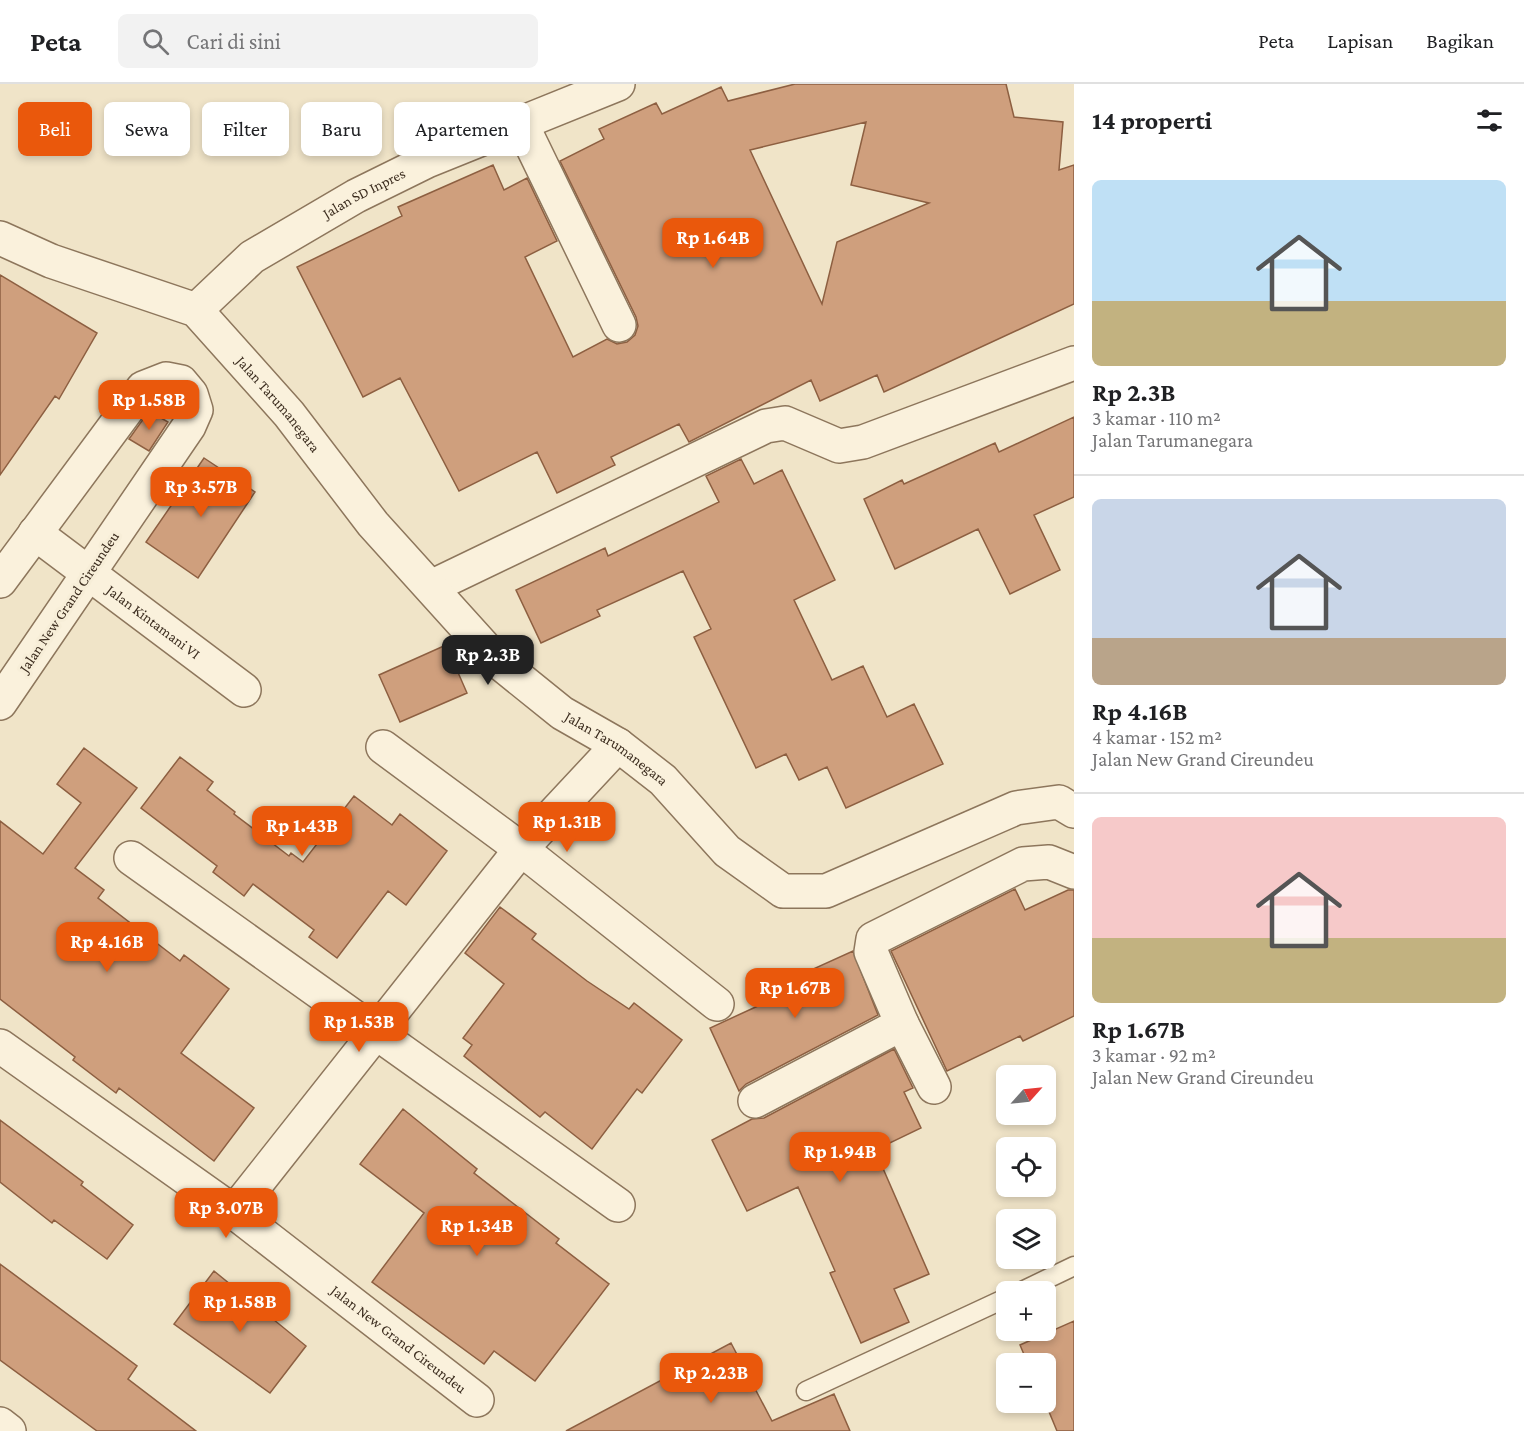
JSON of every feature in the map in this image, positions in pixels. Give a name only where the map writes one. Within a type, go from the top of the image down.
[{"type":"street","name":"Jalan SD Inpres","points":[[530,119],[618,84]]},
{"type":"street","points":[[530,142],[619,325]]},
{"type":"street","name":"Jalan SD Inpres","points":[[196,310],[252,257],[356,196],[439,156]]},
{"type":"street","name":"Jalan Tarumanegara","points":[[0,238],[51,261],[196,310],[289,414],[373,524],[495,659],[562,713],[618,745],[663,780],[727,851],[783,891],[826,891],[1016,808],[1059,802],[1074,811]]},
{"type":"street","points":[[431,587],[766,426],[785,423],[839,446],[863,442],[1074,363]]},
{"type":"street","name":"Jalan New Grand Cireundeu","points":[[0,703],[189,426],[196,410],[191,394],[181,382],[166,379],[143,388],[36,533]]},
{"type":"street","points":[[0,581],[36,533]]},
{"type":"street","name":"Jalan Kintamani VI","points":[[36,533],[90,571],[244,690]]},
{"type":"street","points":[[234,1212],[521,849],[618,745]]},
{"type":"street","points":[[383,747],[521,849],[717,1004]]},
{"type":"street","points":[[131,858],[618,1205]]},
{"type":"street","points":[[934,1088],[902,1024],[871,952],[873,939],[1023,864],[1049,862],[1074,872]]},
{"type":"street","points":[[755,1101],[902,1024]]},
{"type":"street","name":"Jalan New Grand Cireundeu","points":[[0,1046],[234,1212],[477,1400]]},
{"type":"street","points":[[0,1424],[9,1431]]},
{"type":"lane","points":[[1043,1281],[1074,1266]]},
{"type":"lane","points":[[806,1391],[996,1303]]},
{"type":"building","points":[[795,84],[1006,84],[1014,117],[1063,122],[1059,170],[1074,165],[1074,304],[884,392],[877,375],[820,401],[811,380],[689,442],[679,424],[611,457],[615,465],[557,493],[537,452],[459,491],[400,378],[363,397],[297,267],[402,216],[398,207],[493,165],[504,190],[527,178],[557,241],[525,257],[573,357],[607,339],[617,344],[627,342],[635,335],[638,326],[636,317],[560,161],[604,139],[599,129],[656,103],[662,114],[721,87],[728,101]],"holes":[[[866,122],[851,185],[929,203],[837,242],[822,304],[750,150]]]},
{"type":"building","points":[[0,275],[97,333],[59,399],[55,396],[0,475]]},
{"type":"building","points":[[149,411],[168,422],[149,451],[129,439]]},
{"type":"building","points":[[1074,417],[1074,497],[1034,515],[1060,570],[1010,594],[978,529],[895,569],[864,499],[902,480],[904,484],[995,443],[999,452]]},
{"type":"building","points":[[204,458],[255,492],[198,578],[146,542]]},
{"type":"building","points":[[741,459],[754,484],[782,470],[835,580],[794,600],[832,680],[863,666],[887,717],[914,704],[943,764],[846,808],[827,767],[799,780],[786,754],[756,768],[694,637],[711,629],[683,571],[597,610],[600,616],[541,643],[516,590],[605,548],[608,556],[719,502],[706,476]]},
{"type":"building","points":[[446,645],[467,693],[400,722],[379,675]]},
{"type":"building","points":[[84,748],[137,788],[75,868],[104,890],[98,898],[180,961],[184,955],[229,989],[181,1053],[254,1108],[214,1161],[119,1088],[116,1093],[73,1060],[75,1057],[0,999],[0,821],[43,854],[81,803],[57,784]]},
{"type":"building","points":[[180,757],[213,782],[207,790],[235,812],[234,814],[289,856],[291,853],[303,862],[354,796],[392,825],[400,814],[447,851],[406,905],[388,891],[337,958],[309,937],[314,930],[253,884],[244,896],[213,872],[217,866],[141,808]]},
{"type":"building","points":[[1015,889],[1025,910],[1068,890],[1074,890],[1074,1016],[1023,1041],[1020,1036],[947,1071],[891,951]]},
{"type":"building","points":[[500,907],[536,934],[532,939],[587,981],[629,1009],[634,1003],[682,1040],[642,1093],[637,1089],[592,1149],[545,1112],[540,1117],[464,1056],[472,1045],[463,1038],[504,984],[465,953]]},
{"type":"building","points":[[853,951],[878,1015],[746,1084],[739,1091],[710,1028],[760,1005],[756,995]]},
{"type":"building","points":[[894,1049],[913,1088],[904,1092],[921,1128],[875,1150],[929,1274],[894,1289],[909,1322],[861,1343],[830,1273],[835,1271],[798,1187],[747,1211],[712,1140],[752,1119],[764,1118]]},
{"type":"building","points":[[403,1109],[477,1169],[474,1173],[559,1239],[556,1243],[609,1284],[535,1381],[494,1351],[484,1364],[372,1282],[424,1213],[360,1164]]},
{"type":"building","points":[[0,1120],[83,1182],[81,1185],[133,1225],[107,1259],[54,1220],[52,1223],[0,1182]]},
{"type":"building","points":[[0,1264],[137,1366],[128,1379],[196,1431],[97,1431],[0,1360]]},
{"type":"building","points":[[214,1271],[306,1346],[270,1393],[174,1324]]},
{"type":"building","points":[[1074,1321],[1074,1431],[1057,1431],[1050,1413],[1056,1413],[1056,1353],[1023,1353],[1020,1345],[1029,1341],[1056,1341],[1056,1329]]},
{"type":"building","points":[[731,1343],[772,1421],[834,1394],[850,1431],[566,1431]]}]
